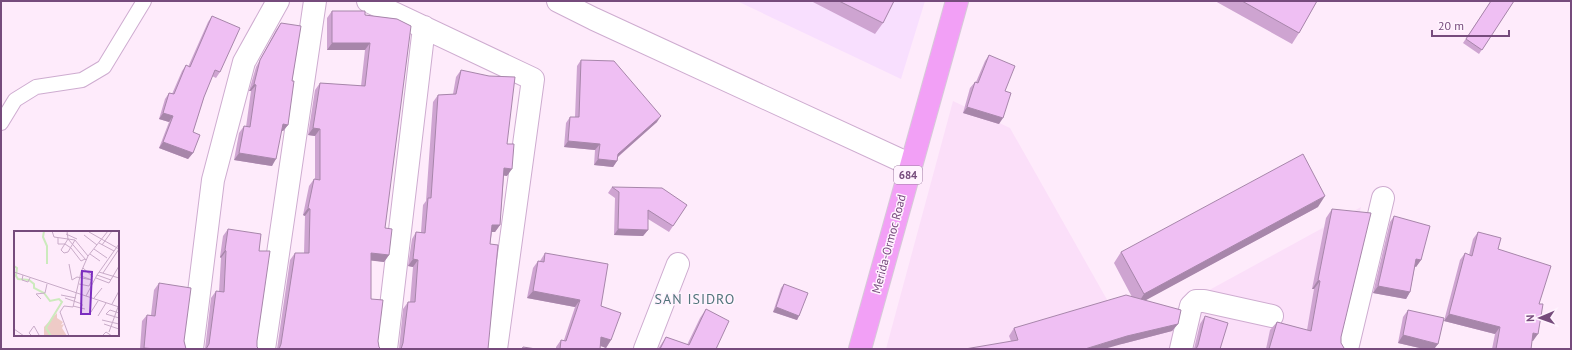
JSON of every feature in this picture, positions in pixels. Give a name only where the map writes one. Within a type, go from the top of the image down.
[{"type":"highway","name":"Merida-Ormoc Road","points":[[860,349],[957,1]]},
{"type":"street","points":[[192,349],[213,180],[244,62],[278,1]]},
{"type":"street","points":[[264,349],[315,1]]},
{"type":"street","points":[[368,1],[533,79],[496,349]]},
{"type":"street","points":[[558,1],[911,165]]},
{"type":"street","points":[[386,349],[424,27]]},
{"type":"street","points":[[1347,349],[1383,198]]},
{"type":"street","points":[[645,349],[678,264]]},
{"type":"street","points":[[1181,349],[1191,306],[1196,301],[1204,301],[1272,316]]},
{"type":"lane","points":[[1,122],[15,100],[36,87],[82,80],[104,67],[144,1]]},
{"type":"shaded area","points":[[737,1],[925,1],[901,79]]},
{"type":"shaded area","points":[[953,101],[1010,128],[1127,335],[1361,207],[1327,349],[886,349]]},
{"type":"building","points":[[839,1],[894,1],[883,23]]},
{"type":"building","points":[[1242,1],[1317,1],[1299,33]]},
{"type":"building","points":[[1491,1],[1514,1],[1482,50],[1466,39]]},
{"type":"building","points":[[332,11],[365,11],[365,15],[397,19],[411,26],[385,228],[392,229],[389,255],[371,253],[371,299],[383,300],[378,341],[381,349],[279,349],[295,253],[309,253],[310,209],[308,208],[314,179],[320,180],[320,129],[313,128],[320,83],[365,86],[370,43],[332,43]]},
{"type":"building","points":[[212,16],[240,28],[220,72],[215,70],[204,97],[193,132],[200,135],[193,153],[163,142],[173,116],[163,113],[169,93],[174,94],[186,65],[190,67]]},
{"type":"building","points":[[281,23],[301,26],[292,81],[294,81],[288,125],[283,124],[276,159],[239,153],[244,126],[250,127],[256,85],[254,84],[260,60]]},
{"type":"building","points":[[989,55],[1015,66],[1005,91],[1011,93],[1003,118],[967,107],[975,82],[978,83]]},
{"type":"building","points":[[581,60],[614,61],[661,116],[618,154],[617,161],[598,159],[600,144],[568,141],[570,117],[579,117]]},
{"type":"building","points":[[461,70],[489,76],[515,77],[507,144],[514,144],[512,169],[504,168],[500,225],[492,225],[490,244],[498,245],[488,349],[401,349],[408,302],[415,302],[418,260],[413,259],[416,232],[425,233],[428,198],[431,198],[438,95],[456,94]]},
{"type":"building","points":[[1303,154],[1325,196],[1144,294],[1121,252]]},
{"type":"building","points":[[612,187],[662,188],[687,205],[673,226],[648,210],[648,230],[618,229],[619,192]]},
{"type":"building","points":[[1332,209],[1371,213],[1341,337],[1341,343],[1344,348],[1269,349],[1277,322],[1311,331],[1320,281],[1318,280]]},
{"type":"building","points":[[1394,216],[1430,226],[1421,260],[1416,259],[1410,292],[1378,286]]},
{"type":"building","points":[[228,229],[261,234],[259,251],[270,251],[257,341],[257,347],[259,349],[206,349],[209,344],[216,291],[224,292],[225,250]]},
{"type":"building","points":[[1478,232],[1501,238],[1498,249],[1551,266],[1539,304],[1543,304],[1538,334],[1533,333],[1531,349],[1496,349],[1500,327],[1449,314],[1465,253],[1472,256]]},
{"type":"building","points":[[545,253],[608,264],[601,306],[621,313],[611,340],[601,337],[600,349],[560,349],[561,340],[566,341],[580,300],[533,291],[538,261],[544,262]]},
{"type":"building","points":[[159,283],[191,288],[184,341],[186,349],[144,348],[147,315],[155,316]]},
{"type":"building","points":[[784,284],[808,293],[799,316],[776,307]]},
{"type":"building","points":[[1126,295],[1181,310],[1178,324],[1127,336],[1085,349],[965,349],[1018,340],[1014,328]]},
{"type":"building","points":[[706,309],[729,321],[716,349],[660,349],[666,337],[689,345]]},
{"type":"building","points":[[1408,310],[1444,318],[1438,344],[1403,335]]},
{"type":"building","points":[[1205,316],[1228,323],[1220,349],[1196,349]]},
{"type":"building","points":[[523,347],[536,349],[522,349]]},
{"type":"district","name":"SAN ISIDRO","points":[[695,299]]}]
